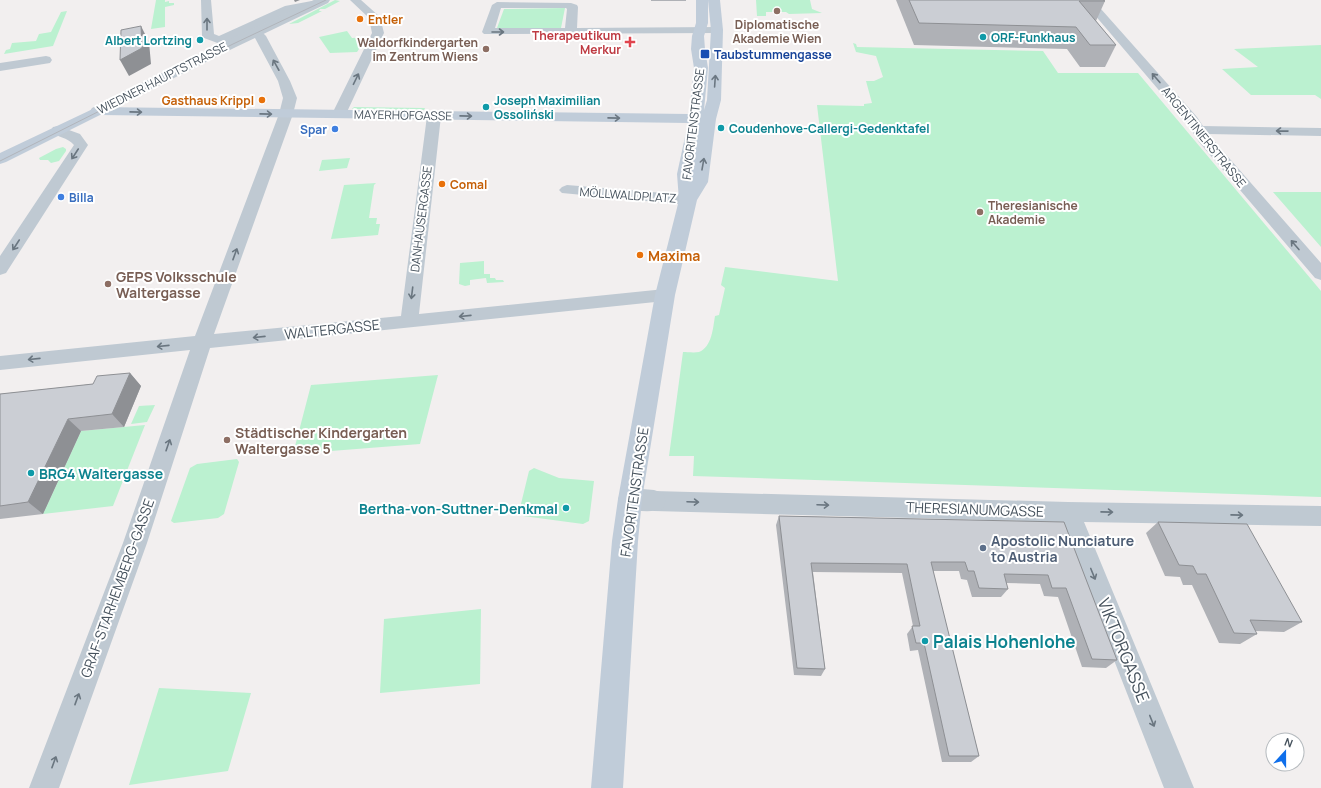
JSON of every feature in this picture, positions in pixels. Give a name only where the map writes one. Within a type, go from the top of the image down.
[{"type":"main road","name":"FAVORITENSTRASSE","points":[[607,788],[625,541],[642,500],[665,295],[688,200],[700,182],[702,119],[701,68],[698,49],[702,22],[702,0]]},
{"type":"main road","name":"FAVORITENSTRASSE","points":[[702,119],[714,100],[717,30],[714,0]]},
{"type":"main road","name":"MAYERHOFGASSE","points":[[97,111],[702,119]]},
{"type":"main road","name":"WIEDNER HAUPTSTRASSE","points":[[0,159],[97,111]]},
{"type":"street","points":[[206,0],[207,35],[225,42],[289,8],[322,1]]},
{"type":"street","points":[[339,114],[378,33],[374,17],[355,0]]},
{"type":"street","name":"ARGENTINIERSTRASSE","points":[[1087,0],[1199,130],[1204,139],[1321,274]]},
{"type":"street","name":"WIEDNER HAUPTSTRASSE","points":[[97,111],[225,42],[254,33],[322,1]]},
{"type":"street","points":[[570,30],[573,8],[567,5],[497,5],[488,32],[567,32],[570,30],[717,30]]},
{"type":"street","name":"GRAF-STARHEMBERG-GASSE","points":[[44,788],[135,543],[202,343],[286,114],[290,98],[284,81],[260,36],[254,33]]},
{"type":"street","points":[[0,67],[46,60]]},
{"type":"street","name":"DANHAUSERGASSE","points":[[409,322],[434,116]]},
{"type":"street","points":[[0,269],[81,145],[75,138],[58,130]]},
{"type":"street","points":[[1199,130],[1321,132]]},
{"type":"street","name":"MÖLLWALDPLATZ","points":[[567,190],[688,200]]},
{"type":"street","name":"WALTERGASSE","points":[[0,363],[665,295]]},
{"type":"street","name":"THERESIANUMGASSE","points":[[642,500],[1068,512],[1321,516]]},
{"type":"street","name":"VIKTORGASSE","points":[[1068,512],[1179,788]]},
{"type":"green space","points":[[156,0],[165,0],[165,2],[169,1],[169,3],[174,3],[174,5],[165,7],[165,27],[151,29]]},
{"type":"green space","points":[[335,0],[340,1],[325,9],[320,9],[319,11],[322,11],[298,23],[289,24]]},
{"type":"green space","points":[[756,0],[810,0],[812,9],[822,13],[789,14],[786,12],[766,12],[766,16],[757,16]]},
{"type":"green space","points":[[565,8],[561,28],[497,28],[504,9]]},
{"type":"green space","points":[[67,11],[53,46],[4,54],[6,50],[10,49],[12,43],[36,41],[39,34],[51,32],[61,12]]},
{"type":"green space","points":[[347,31],[352,38],[369,37],[364,48],[359,49],[357,52],[330,53],[319,37]]},
{"type":"green space","name":"Theresianische Akademie","points":[[853,43],[856,44],[857,47],[1043,51],[1058,73],[1138,73],[1321,291],[1321,497],[693,476],[694,456],[669,456],[683,352],[699,352],[707,346],[709,342],[715,316],[719,315],[725,288],[721,285],[725,267],[838,281],[817,105],[864,106],[864,104],[872,103],[866,81],[874,81],[883,77],[876,56],[856,52]]},
{"type":"green space","points":[[1321,45],[1321,99],[1315,95],[1251,95],[1222,69],[1258,67],[1234,49]]},
{"type":"green space","points":[[354,107],[425,108],[424,110],[352,109]]},
{"type":"green space","points":[[63,147],[66,151],[59,161],[51,163],[48,160],[40,160],[39,158]]},
{"type":"green space","points":[[350,158],[347,168],[319,171],[322,160]]},
{"type":"green space","points":[[376,183],[374,185],[369,218],[377,218],[376,224],[380,224],[378,235],[331,239],[344,185]]},
{"type":"green space","points":[[1273,192],[1321,192],[1321,247]]},
{"type":"green space","points":[[484,261],[484,274],[490,274],[490,278],[503,280],[504,282],[487,283],[486,278],[470,280],[470,285],[465,286],[459,284],[460,263]]},
{"type":"green space","points":[[438,375],[420,444],[293,454],[311,385]]},
{"type":"green space","points":[[155,405],[147,422],[131,424],[139,406]]},
{"type":"green space","points":[[145,425],[113,506],[43,514],[81,431]]},
{"type":"green space","points":[[237,459],[239,462],[224,514],[218,518],[174,523],[171,521],[190,468],[197,464]]},
{"type":"green space","points":[[534,468],[559,478],[594,481],[589,521],[583,524],[523,516],[519,512],[529,471]]},
{"type":"green space","points":[[481,609],[480,684],[380,693],[384,619]]},
{"type":"green space","points":[[159,688],[251,693],[228,771],[129,785]]},
{"type":"building","points":[[909,0],[1103,0],[1105,1],[1079,1],[1116,45],[1090,45],[1076,27],[919,23]]},
{"type":"building","points":[[141,26],[142,48],[120,60],[121,30]]},
{"type":"building","name":"BRG4 Waltergasse","points":[[130,373],[112,414],[68,419],[28,502],[0,506],[0,394],[93,384],[97,376]]},
{"type":"building","points":[[779,516],[1064,522],[1117,660],[1092,659],[1066,588],[1052,588],[1048,575],[1004,574],[1008,589],[979,588],[974,571],[968,571],[965,562],[931,562],[979,756],[949,756],[924,643],[916,643],[912,626],[920,626],[907,564],[811,563],[825,669],[797,668]]},
{"type":"building","points":[[1158,522],[1247,524],[1302,622],[1250,620],[1257,634],[1234,633],[1206,574],[1197,574],[1193,566],[1179,565]]},
{"type":"tram line","points":[[0,161],[233,44],[326,0]]},
{"type":"place","name":"Diplomatische Akademie Wien","points":[[777,11]]},
{"type":"place","name":"Entler","points":[[360,19]]},
{"type":"place","name":"ORF-Funkhaus","points":[[983,37]]},
{"type":"place","name":"Albert Lortzing","points":[[200,40]]},
{"type":"place","name":"Therapeutikum Merkur","points":[[630,42]]},
{"type":"place","name":"Waldorfkindergarten im Zentrum Wiens","points":[[486,49]]},
{"type":"place","name":"Taubstummengasse","points":[[705,54]]},
{"type":"place","name":"Gasthaus Krippl","points":[[262,100]]},
{"type":"place","name":"Joseph Maximilian Ossoliński","points":[[486,107]]},
{"type":"place","name":"Coudenhove-Callergi-Gedenktafel","points":[[721,128]]},
{"type":"place","name":"Spar","points":[[335,129]]},
{"type":"place","name":"Comal","points":[[442,184]]},
{"type":"place","name":"Billa","points":[[61,197]]},
{"type":"place","name":"Theresianische Akademie","points":[[980,212]]},
{"type":"place","name":"Maxima","points":[[640,255]]},
{"type":"place","name":"GEPS Volksschule Waltergasse","points":[[108,284]]},
{"type":"place","name":"Städtischer Kindergarten Waltergasse 5","points":[[227,440]]},
{"type":"place","name":"BRG4 Waltergasse","points":[[31,473]]},
{"type":"place","name":"Bertha-von-Suttner-Denkmal","points":[[566,508]]},
{"type":"place","name":"Apostolic Nunciature to Austria","points":[[983,548]]},
{"type":"place","name":"Palais Hohenlohe","points":[[925,641]]}]
